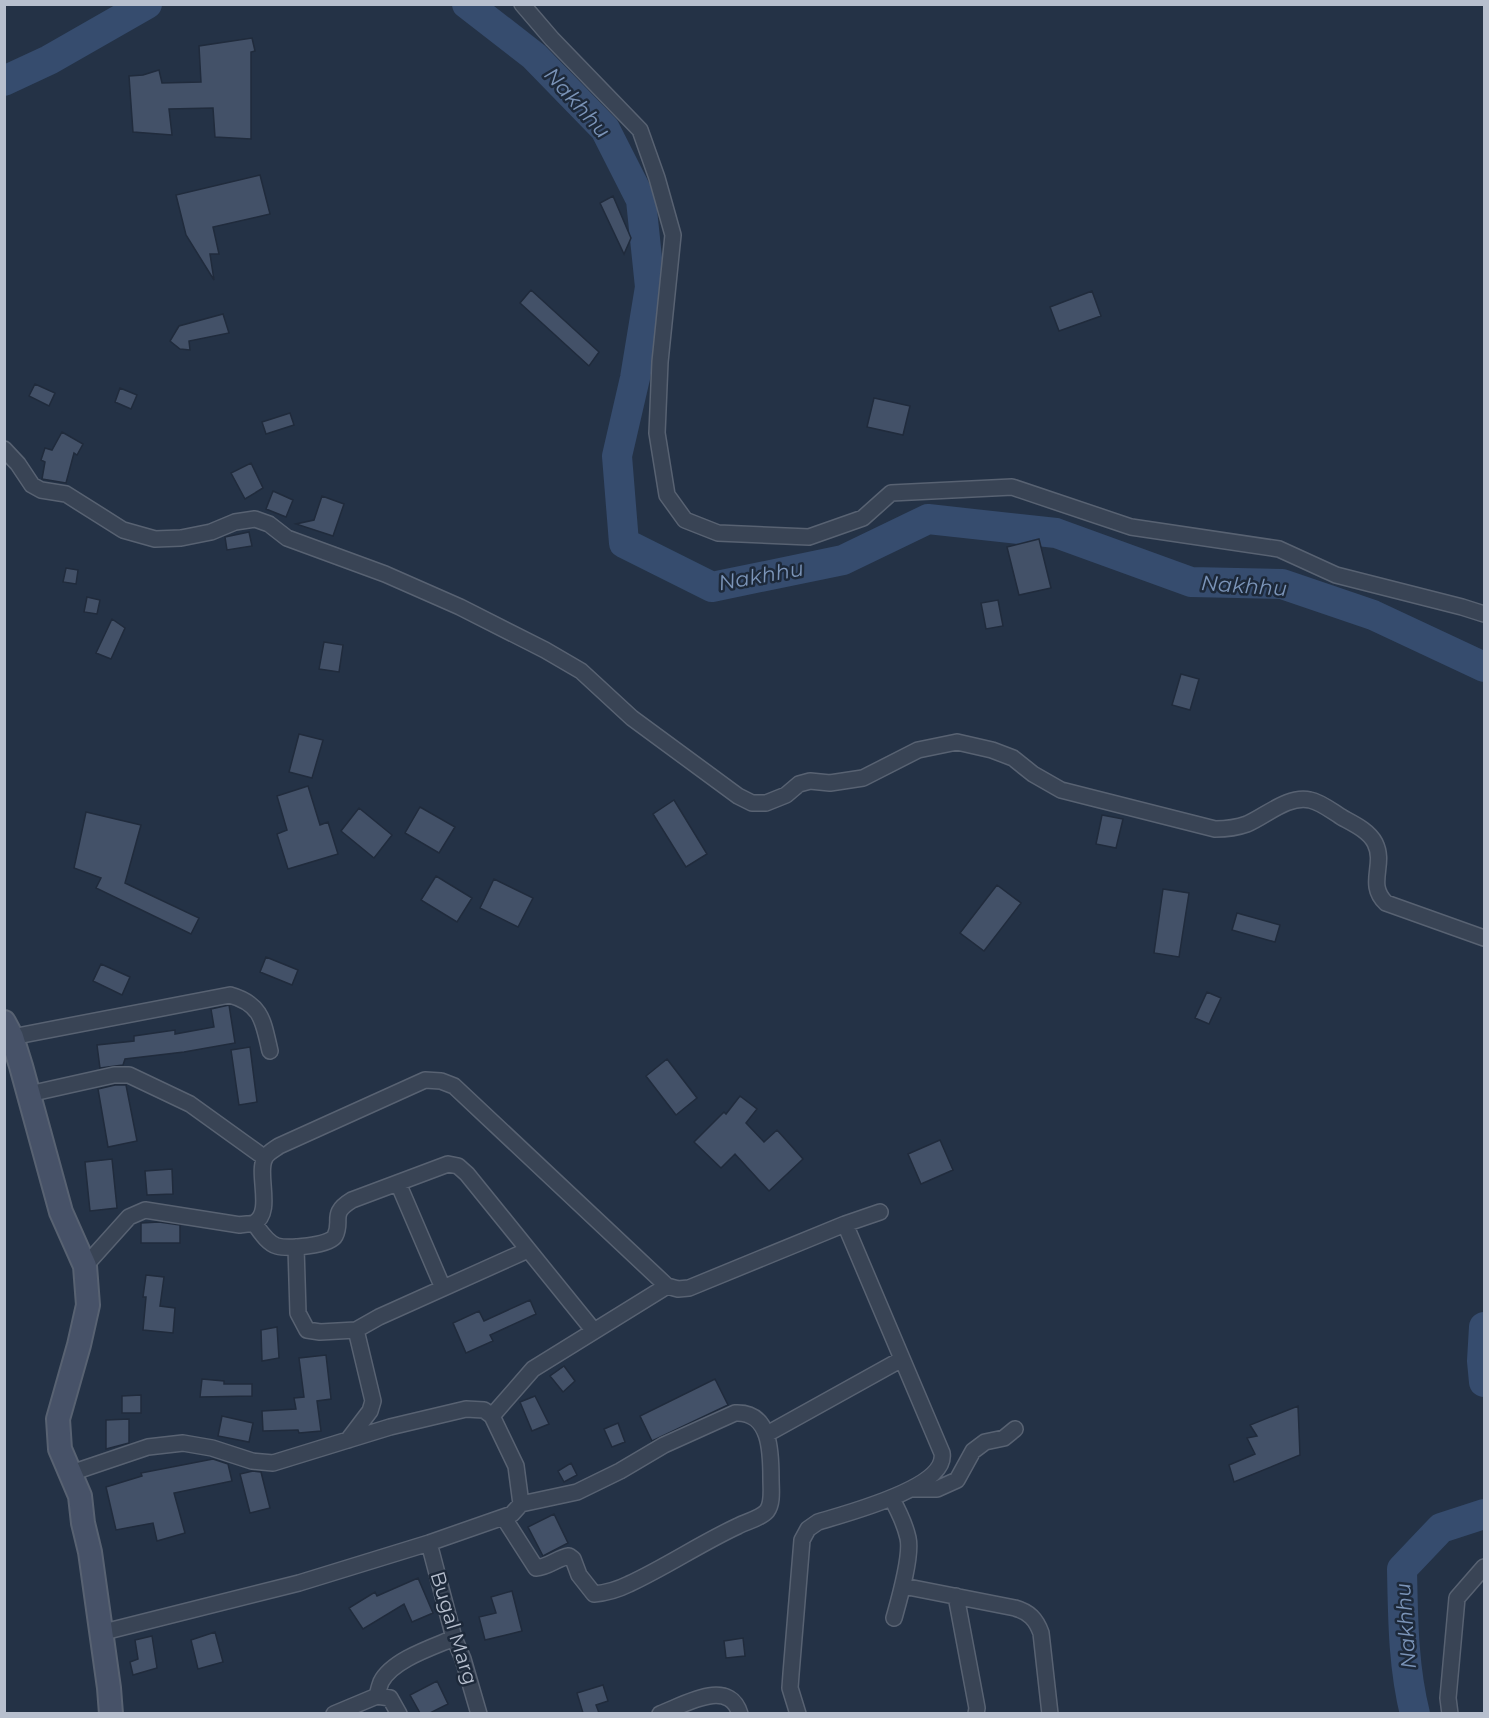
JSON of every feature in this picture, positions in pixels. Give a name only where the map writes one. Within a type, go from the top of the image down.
[{"type":"main road","points":[[8,1029],[29,1094],[61,1212],[85,1266],[88,1305],[58,1419],[60,1449],[80,1496],[82,1523],[90,1552],[111,1713]]},
{"type":"street","points":[[522,4],[552,39],[640,130],[657,178],[673,235],[660,363],[657,433],[667,495],[685,520],[718,533],[809,537],[863,518],[891,494],[1012,487],[1131,527],[1279,549],[1336,575],[1485,614]]},
{"type":"street","points":[[4,449],[18,464],[32,485],[41,490],[66,494],[123,530],[154,539],[181,538],[211,532],[235,522],[255,519],[269,524],[287,538],[385,574],[460,607],[581,671],[632,718],[738,796],[752,803],[766,803],[786,795],[799,784],[810,781],[830,783],[863,778],[918,750],[957,742],[992,750],[1012,758],[1033,774],[1061,790],[1215,829],[1232,829],[1248,824],[1299,799],[1313,800],[1363,830],[1374,840],[1379,853],[1376,889],[1378,896],[1386,903],[1478,936]]},
{"type":"street","points":[[8,1029],[230,995],[247,1000],[263,1020],[270,1051]]},
{"type":"street","points":[[29,1094],[114,1075],[129,1075],[190,1104],[265,1158]]},
{"type":"street","points":[[85,1266],[129,1218],[145,1210],[240,1225],[254,1223],[261,1217],[264,1199],[262,1166],[265,1158],[279,1146],[425,1080],[441,1081],[454,1086],[667,1286],[678,1289],[688,1288],[880,1212]]},
{"type":"street","points":[[254,1223],[268,1241],[277,1246],[296,1247],[330,1241],[335,1236],[338,1214],[343,1206],[448,1164],[458,1166],[467,1174],[594,1331]]},
{"type":"street","points":[[398,1183],[443,1288]]},
{"type":"street","points":[[798,1713],[790,1688],[790,1674],[802,1540],[808,1529],[818,1522],[892,1499],[938,1470],[943,1461],[942,1453],[845,1224]]},
{"type":"street","points":[[296,1247],[298,1313],[307,1330],[320,1332],[356,1330],[379,1317],[528,1250]]},
{"type":"street","points":[[492,1416],[533,1369],[667,1286]]},
{"type":"street","points":[[348,1440],[370,1411],[373,1401],[356,1330]]},
{"type":"street","points":[[767,1434],[902,1359]]},
{"type":"street","points":[[71,1473],[148,1447],[183,1443],[212,1448],[252,1461],[273,1463],[390,1427],[466,1409],[484,1410],[492,1416],[516,1466],[521,1504]]},
{"type":"street","points":[[100,1634],[299,1583],[504,1518],[512,1514],[521,1504],[577,1492],[620,1471],[664,1445],[735,1413],[745,1412],[755,1418],[767,1434],[771,1454],[770,1502],[767,1510],[758,1517],[711,1538],[628,1585],[594,1594],[579,1575],[573,1559],[569,1556],[562,1557],[545,1567],[536,1568],[504,1518]]},
{"type":"street","points":[[911,1489],[937,1489],[957,1480],[973,1451],[985,1442],[1004,1438],[1015,1429]]},
{"type":"street","points":[[892,1499],[903,1518],[909,1541],[903,1587],[894,1618]]},
{"type":"street","name":"Bugal Marg","points":[[429,1543],[454,1638],[463,1659],[479,1713]]},
{"type":"street","points":[[1450,1713],[1448,1698],[1457,1598],[1485,1567]]},
{"type":"street","points":[[903,1587],[1015,1608],[1031,1615],[1037,1622],[1041,1633],[1050,1713]]},
{"type":"street","points":[[956,1596],[977,1708],[976,1713]]},
{"type":"street","points":[[377,1696],[381,1681],[392,1670],[416,1654],[454,1638]]},
{"type":"street","points":[[660,1713],[715,1694],[728,1696],[736,1703],[740,1713]]},
{"type":"street","points":[[334,1713],[377,1696],[390,1698],[399,1713]]},
{"type":"building","points":[[252,38],[255,51],[251,52],[251,139],[215,137],[213,108],[169,109],[172,135],[133,132],[129,76],[159,70],[162,83],[201,82],[199,46]]},
{"type":"building","points":[[260,175],[270,214],[213,227],[219,254],[210,254],[214,280],[186,235],[176,195]]},
{"type":"building","points":[[613,196],[631,238],[624,254],[600,203]]},
{"type":"building","points":[[531,290],[599,352],[589,366],[520,303]]},
{"type":"building","points":[[1092,291],[1101,316],[1059,331],[1050,307]]},
{"type":"building","points":[[223,314],[229,333],[189,341],[190,350],[180,349],[170,341],[179,326]]},
{"type":"building","points":[[35,384],[55,393],[49,406],[29,396]]},
{"type":"building","points":[[120,388],[137,395],[131,409],[115,402]]},
{"type":"building","points":[[874,398],[910,406],[903,435],[867,427]]},
{"type":"building","points":[[290,413],[294,425],[266,434],[262,422]]},
{"type":"building","points":[[62,432],[83,444],[77,455],[74,453],[66,483],[42,479],[45,462],[41,460],[45,448],[52,450]]},
{"type":"building","points":[[251,463],[263,488],[245,499],[231,473]]},
{"type":"building","points":[[273,491],[293,500],[286,517],[266,509]]},
{"type":"building","points":[[322,496],[344,504],[333,536],[296,524],[314,520]]},
{"type":"building","points":[[249,532],[252,546],[227,550],[225,537]]},
{"type":"building","points":[[1039,539],[1051,588],[1019,595],[1007,547]]},
{"type":"building","points":[[66,568],[78,570],[76,584],[63,582]]},
{"type":"building","points":[[87,597],[100,600],[97,614],[84,612]]},
{"type":"building","points":[[998,600],[1003,626],[986,629],[981,603]]},
{"type":"building","points":[[112,619],[125,628],[111,659],[96,653]]},
{"type":"building","points":[[324,642],[343,645],[339,672],[319,669]]},
{"type":"building","points":[[1181,674],[1199,679],[1190,710],[1172,705]]},
{"type":"building","points":[[299,734],[323,740],[312,778],[289,772]]},
{"type":"building","points":[[308,786],[320,825],[328,822],[338,854],[288,869],[277,834],[287,830],[277,796]]},
{"type":"building","points":[[674,800],[707,854],[686,867],[653,814]]},
{"type":"building","points":[[420,807],[455,827],[439,853],[405,833]]},
{"type":"building","points":[[359,808],[392,835],[374,858],[341,831]]},
{"type":"building","points":[[86,812],[141,825],[125,883],[199,918],[191,934],[96,888],[101,878],[74,868]]},
{"type":"building","points":[[1102,815],[1123,819],[1116,848],[1096,844]]},
{"type":"building","points":[[436,876],[472,898],[457,922],[421,900]]},
{"type":"building","points":[[494,879],[533,898],[518,927],[480,908]]},
{"type":"building","points":[[997,885],[1021,903],[984,951],[960,933]]},
{"type":"building","points":[[1163,889],[1189,893],[1179,957],[1154,953]]},
{"type":"building","points":[[1237,913],[1280,925],[1275,942],[1232,930]]},
{"type":"building","points":[[266,957],[298,970],[292,985],[260,972]]},
{"type":"building","points":[[101,964],[130,977],[122,995],[93,981]]},
{"type":"building","points":[[1207,992],[1221,998],[1209,1024],[1195,1018]]},
{"type":"building","points":[[229,1005],[235,1043],[125,1059],[123,1065],[100,1068],[97,1045],[134,1041],[134,1036],[175,1030],[175,1034],[214,1027],[211,1009]]},
{"type":"building","points":[[250,1047],[257,1102],[239,1105],[231,1050]]},
{"type":"building","points":[[667,1059],[697,1098],[676,1115],[646,1076]]},
{"type":"building","points":[[126,1085],[137,1141],[108,1147],[98,1089]]},
{"type":"building","points":[[740,1096],[757,1109],[746,1123],[764,1142],[777,1130],[803,1159],[769,1191],[735,1154],[721,1168],[694,1142],[724,1112],[726,1114]]},
{"type":"building","points":[[940,1140],[953,1170],[921,1184],[908,1154]]},
{"type":"building","points":[[112,1159],[117,1208],[90,1211],[85,1162]]},
{"type":"building","points":[[172,1169],[173,1194],[147,1195],[145,1171]]},
{"type":"building","points":[[159,1222],[180,1225],[180,1243],[141,1243],[141,1223]]},
{"type":"building","points":[[146,1275],[164,1277],[160,1306],[175,1308],[173,1333],[143,1330]]},
{"type":"building","points":[[530,1300],[536,1314],[490,1335],[493,1341],[466,1353],[453,1323],[479,1311],[484,1321]]},
{"type":"building","points":[[277,1327],[279,1358],[262,1361],[261,1330]]},
{"type":"building","points":[[326,1355],[331,1399],[317,1401],[321,1431],[299,1433],[298,1430],[263,1431],[262,1411],[296,1409],[294,1398],[304,1397],[299,1358]]},
{"type":"building","points":[[564,1366],[575,1381],[563,1392],[550,1376]]},
{"type":"building","points":[[202,1379],[224,1381],[224,1384],[252,1384],[252,1396],[200,1397]]},
{"type":"building","points":[[715,1379],[728,1405],[652,1441],[640,1416]]},
{"type":"building","points":[[141,1395],[141,1413],[122,1413],[122,1396]]},
{"type":"building","points":[[535,1396],[549,1424],[532,1431],[520,1402]]},
{"type":"building","points":[[1298,1406],[1300,1455],[1234,1482],[1229,1465],[1255,1454],[1247,1438],[1257,1436],[1250,1425]]},
{"type":"building","points":[[222,1416],[253,1423],[249,1442],[218,1436]]},
{"type":"building","points":[[129,1419],[129,1443],[106,1449],[106,1420]]},
{"type":"building","points":[[618,1423],[625,1442],[612,1447],[604,1429]]},
{"type":"building","points":[[213,1459],[228,1464],[232,1481],[174,1493],[185,1533],[157,1541],[153,1523],[116,1530],[106,1487],[142,1476],[141,1473]]},
{"type":"building","points":[[571,1463],[577,1475],[564,1482],[558,1471]]},
{"type":"building","points":[[261,1472],[270,1508],[250,1513],[240,1474]]},
{"type":"building","points":[[554,1514],[568,1543],[543,1556],[528,1527]]},
{"type":"building","points":[[418,1578],[433,1613],[412,1622],[404,1604],[363,1629],[349,1608],[375,1592],[377,1596]]},
{"type":"building","points":[[512,1591],[522,1631],[485,1640],[479,1617],[496,1613],[491,1597]]},
{"type":"building","points":[[215,1632],[223,1662],[198,1669],[191,1640]]},
{"type":"building","points":[[152,1636],[157,1668],[133,1675],[130,1662],[138,1659],[135,1640]]},
{"type":"building","points":[[743,1638],[745,1656],[726,1658],[724,1641]]},
{"type":"building","points":[[437,1681],[448,1704],[430,1713],[420,1713],[410,1695]]},
{"type":"building","points":[[603,1685],[608,1701],[596,1705],[599,1713],[583,1713],[577,1693]]},
{"type":"waterway","name":"Nakhhu","points":[[4,81],[49,60],[147,4]]},
{"type":"waterway","name":"Nakhhu","points":[[467,4],[534,56],[605,129],[641,200],[650,287],[635,378],[617,456],[624,543],[712,587],[843,560],[928,519],[1056,533],[1191,582],[1282,584],[1373,615],[1484,667]]},
{"type":"waterway","name":"Nakhhu","points":[[1484,1327],[1482,1361],[1484,1382]]},
{"type":"waterway","name":"Nakhhu","points":[[1415,1714],[1406,1660],[1402,1569],[1441,1528],[1484,1514]]}]
